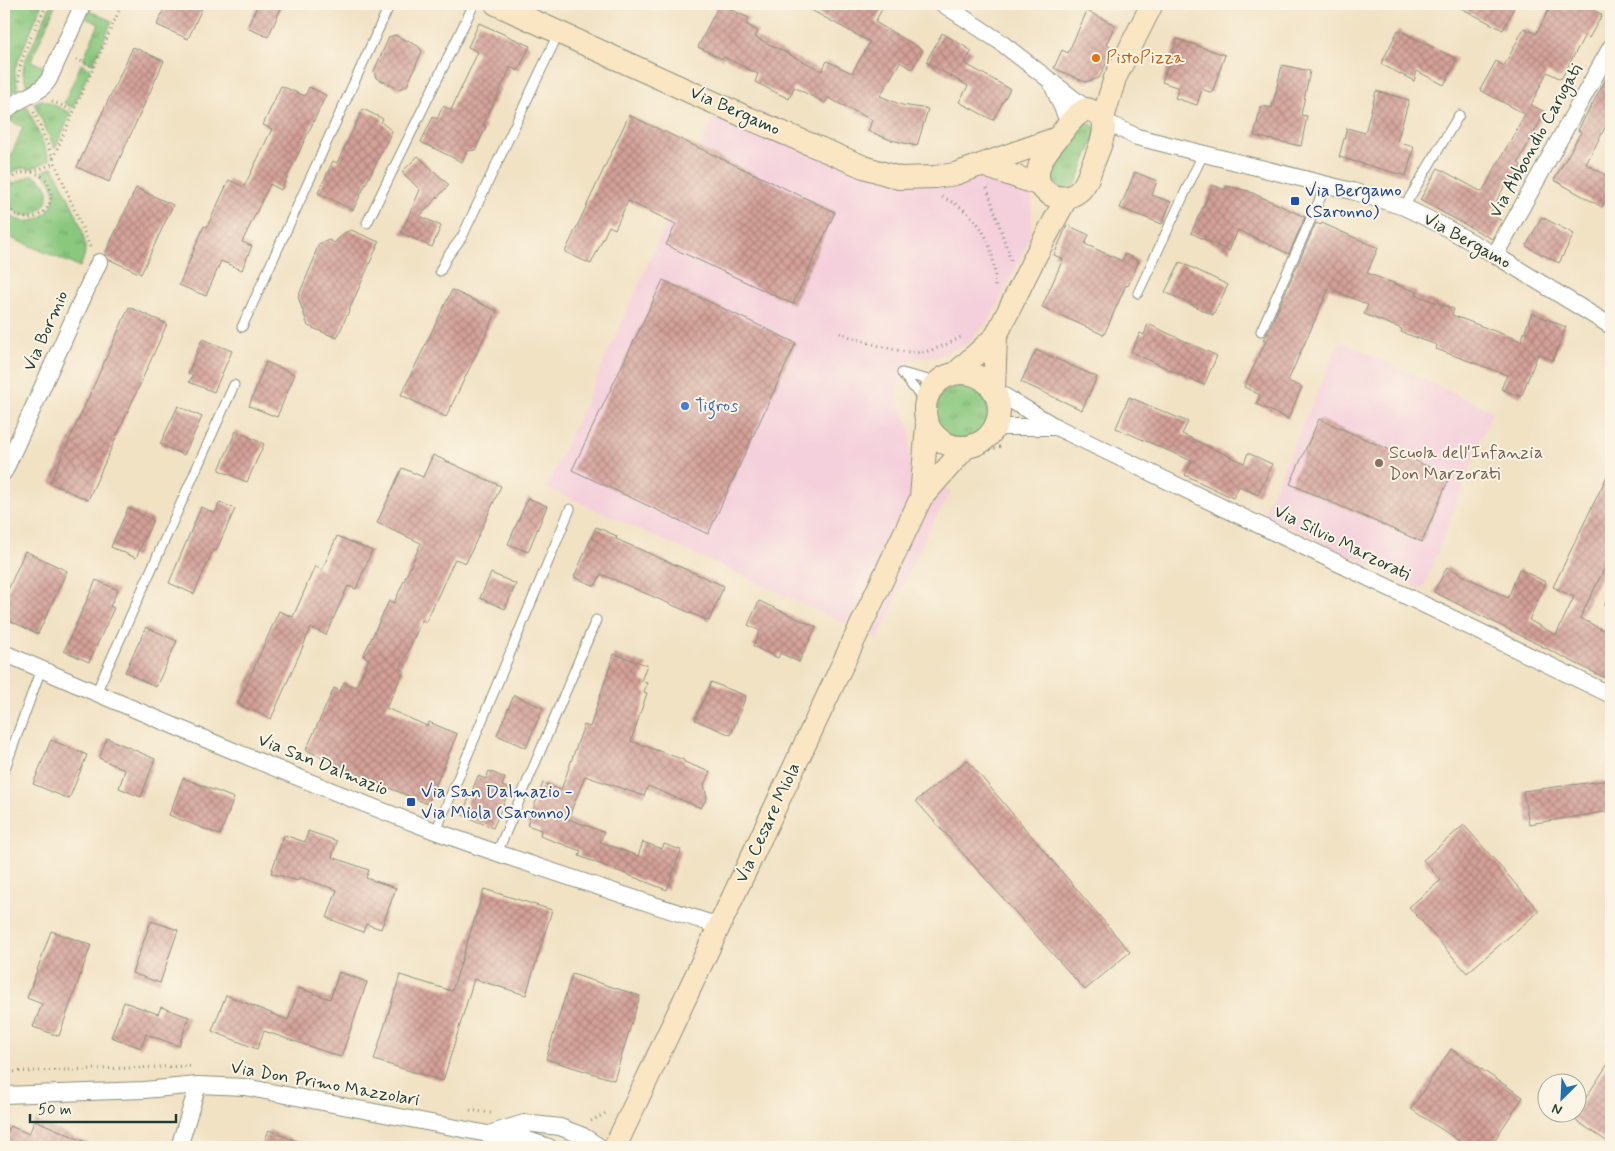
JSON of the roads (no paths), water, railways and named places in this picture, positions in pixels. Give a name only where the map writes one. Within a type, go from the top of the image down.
[{"type":"street","points":[[4,114],[8,107],[43,88],[49,79],[83,4]]},
{"type":"street","name":"Via Bergamo","points":[[496,4],[748,118],[882,173],[899,178],[935,177],[955,174],[984,175],[1063,131]]},
{"type":"street","name":"Via Bergamo","points":[[943,4],[992,36],[1096,114],[1137,137],[1326,184],[1404,207],[1495,255],[1611,326]]},
{"type":"street","points":[[1096,114],[1152,4]]},
{"type":"street","name":"Via Abbondio Carugati","points":[[1495,255],[1611,48]]},
{"type":"street","points":[[1050,80],[1063,131]]},
{"type":"street","points":[[1035,257],[1042,188],[1038,176],[1039,168],[1043,159],[1063,131],[1078,114],[1096,114]]},
{"type":"street","points":[[984,175],[1042,188],[1055,196],[1067,198],[1076,194],[1086,183],[1104,128],[1096,114]]},
{"type":"street","name":"Via Bergamo","points":[[1099,146],[1137,137]]},
{"type":"street","points":[[957,372],[996,336],[1067,198]]},
{"type":"street","name":"Via Bormio","points":[[4,472],[95,258]]},
{"type":"street","points":[[994,390],[996,336]]},
{"type":"street","points":[[925,402],[929,391],[936,382],[946,376],[957,372],[965,372],[979,376],[994,390],[999,403],[999,416],[995,427]]},
{"type":"street","name":"Via Silvio Marzorati","points":[[994,390],[1056,427],[1611,695]]},
{"type":"street","name":"Via Cesare Miola","points":[[921,498],[927,425],[924,416],[925,402]]},
{"type":"street","points":[[927,425],[930,431],[941,441],[952,446],[966,447]]},
{"type":"street","name":"Via Silvio Marzorati","points":[[995,427],[1056,427]]},
{"type":"street","name":"Via Cesare Miola","points":[[615,1147],[921,498],[966,447],[980,443],[995,427]]},
{"type":"street","name":"Via San Dalmazio","points":[[4,653],[311,783],[436,831],[719,926]]},
{"type":"street","points":[[180,1147],[198,1085]]},
{"type":"street","name":"Via Don Primo Mazzolari","points":[[4,1095],[144,1090],[198,1085],[244,1087],[488,1134],[525,1139],[549,1147]]},
{"type":"street","name":"Via Don Primo Mazzolari","points":[[488,1134],[524,1123],[560,1127],[583,1136],[600,1147]]},
{"type":"lane","points":[[242,327],[390,4]]},
{"type":"lane","points":[[367,223],[474,4]]},
{"type":"lane","points":[[440,271],[447,257],[462,238],[559,32]]},
{"type":"lane","points":[[1404,207],[1459,115]]},
{"type":"lane","points":[[1138,292],[1203,154]]},
{"type":"lane","points":[[1261,331],[1326,184]]},
{"type":"lane","points":[[925,402],[902,373],[936,382]]},
{"type":"lane","points":[[96,693],[234,385]]},
{"type":"lane","points":[[436,831],[570,510]]},
{"type":"lane","points":[[497,853],[596,620]]},
{"type":"lane","points":[[4,771],[41,669]]},
{"type":"place","name":"PistoPizza","points":[[1096,58]]},
{"type":"place","name":"Via Bergamo (Saronno)","points":[[1295,201]]},
{"type":"place","name":"Tigros","points":[[685,406]]},
{"type":"place","name":"Scuola dell'Infanzia Don Marzorati","points":[[1379,463]]},
{"type":"place","name":"Via San Dalmazio - Via Miola (Saronno)","points":[[411,802]]}]
